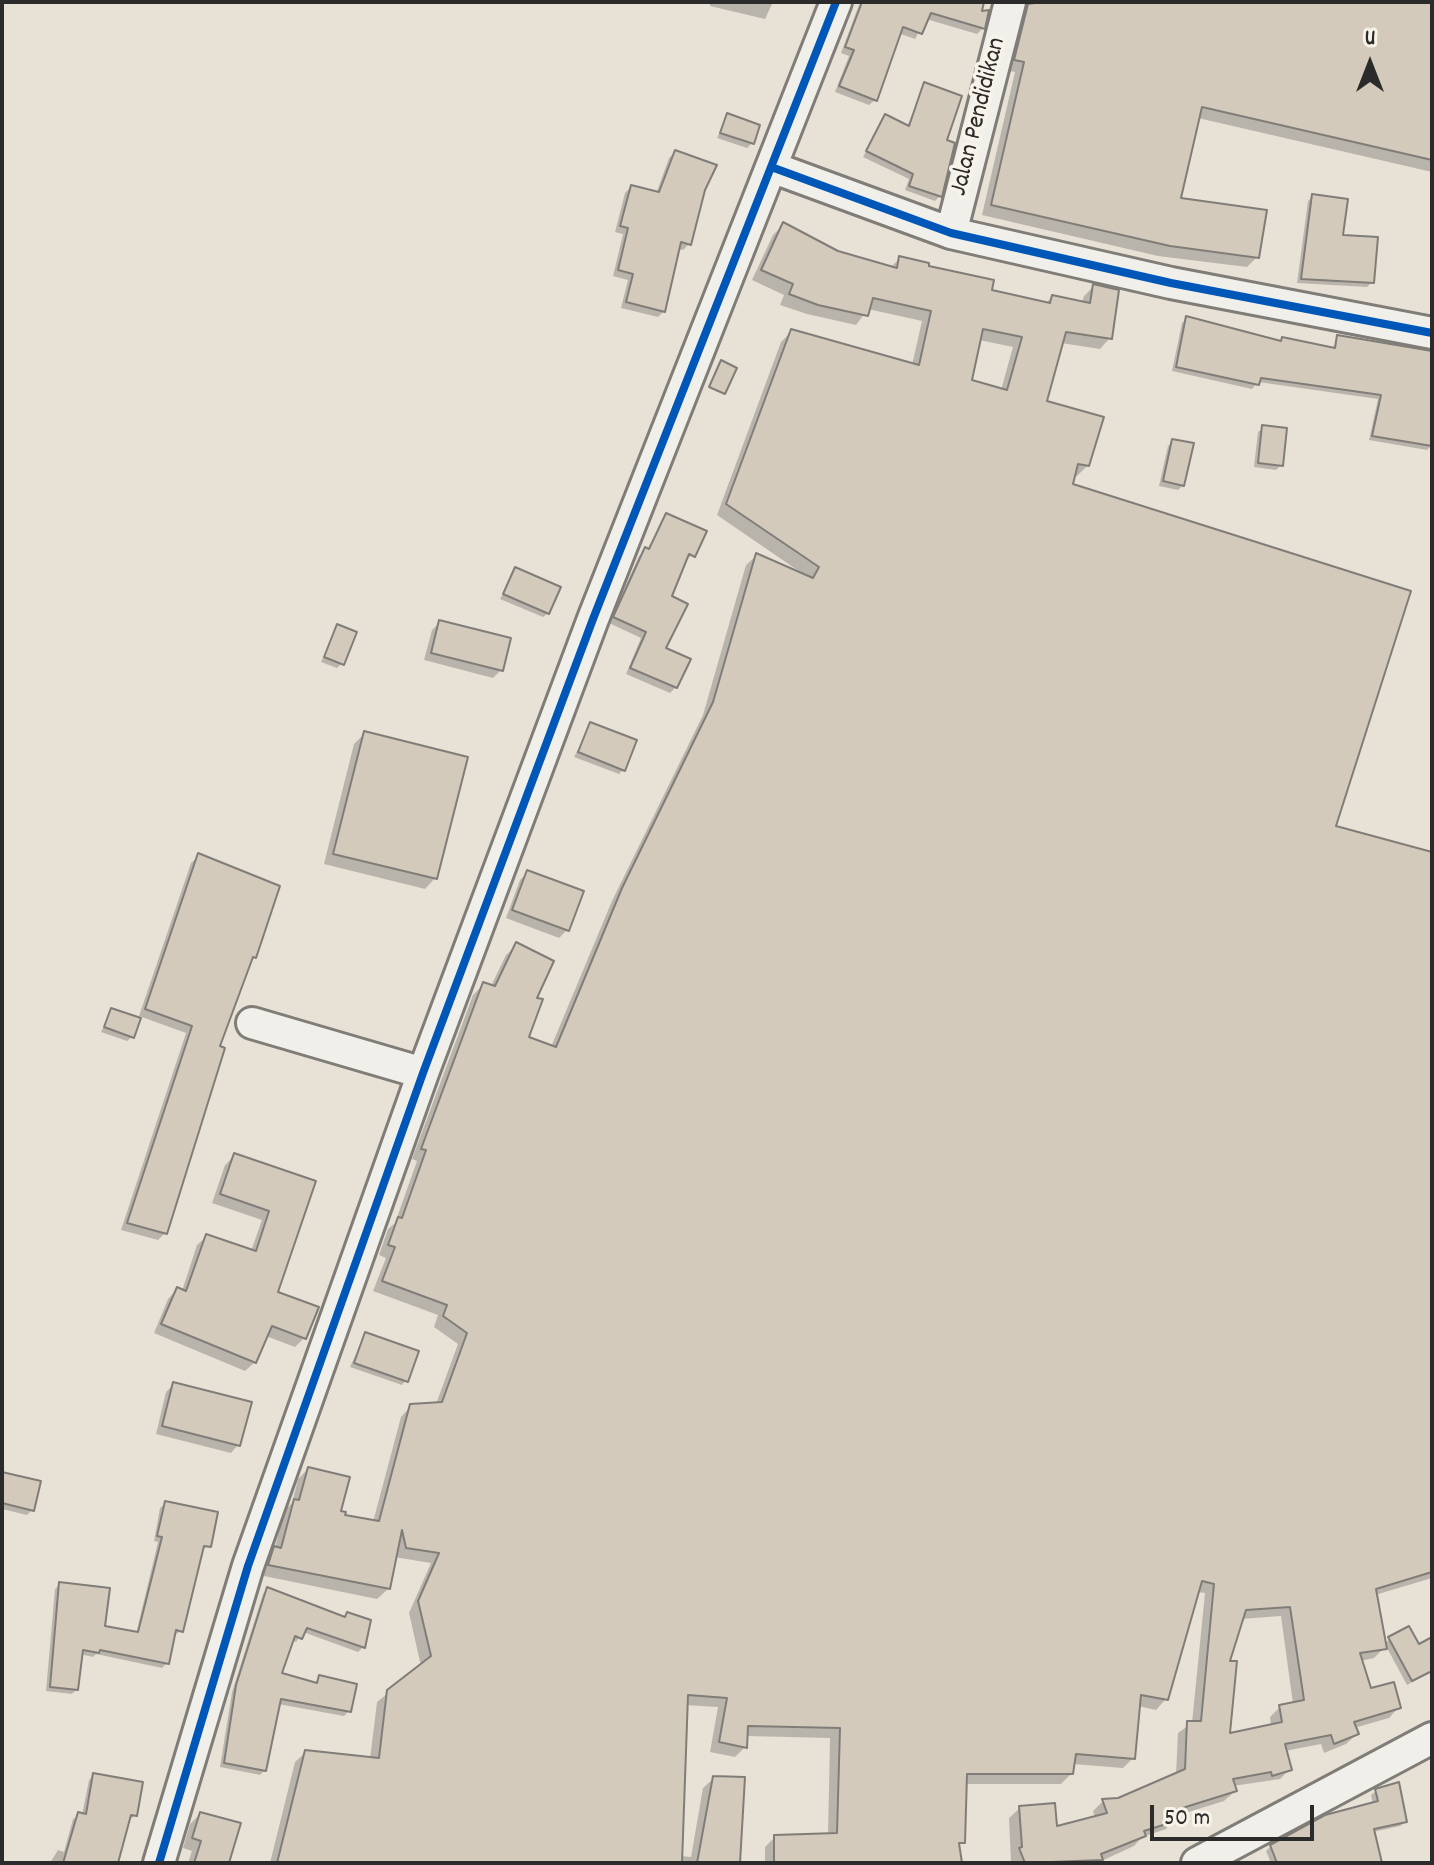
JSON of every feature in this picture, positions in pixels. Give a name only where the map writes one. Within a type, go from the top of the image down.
[{"type":"street","points":[[159,1863],[248,1566],[423,1073],[650,472],[774,168],[836,2]]},
{"type":"street","name":"Jalan Pendidikan","points":[[951,233],[1010,2]]},
{"type":"street","points":[[774,168],[951,233],[1171,283],[1432,333]]},
{"type":"street","points":[[252,1023],[423,1073]]},
{"type":"street","points":[[1197,1863],[1432,1738]]},
{"type":"building","points":[[862,2],[984,2],[982,11],[989,10],[985,29],[931,13],[922,34],[903,27],[877,101],[839,86],[854,50],[845,47]]},
{"type":"building","points":[[1432,2],[1432,160],[1202,107],[1181,198],[1267,210],[1259,258],[1170,246],[991,205],[1024,62],[1014,60],[1028,4]]},
{"type":"building","points":[[924,82],[962,96],[947,140],[955,143],[942,197],[909,186],[913,174],[866,151],[885,114],[909,126]]},
{"type":"building","points":[[727,113],[760,125],[754,144],[720,133]]},
{"type":"building","points":[[675,150],[717,165],[705,190],[691,245],[681,242],[665,312],[626,302],[633,274],[618,270],[628,228],[620,226],[631,185],[659,192]]},
{"type":"building","points":[[1312,194],[1348,199],[1343,235],[1378,237],[1374,283],[1301,279]]},
{"type":"building","points":[[783,222],[838,251],[897,268],[899,256],[929,263],[929,266],[994,280],[992,290],[1050,303],[1052,295],[1090,303],[1093,284],[1119,290],[1112,339],[1066,332],[1047,401],[1104,417],[1089,466],[1078,464],[1073,484],[1411,591],[1336,826],[1432,852],[1432,1572],[1376,1589],[1387,1649],[1360,1653],[1371,1688],[1394,1682],[1401,1708],[1354,1722],[1359,1734],[1334,1744],[1331,1735],[1285,1744],[1292,1770],[1272,1776],[1271,1772],[1233,1779],[1237,1791],[1176,1810],[1179,1820],[1144,1831],[1146,1836],[1101,1854],[1103,1860],[1025,1863],[1019,1848],[1022,1847],[1019,1806],[1055,1803],[1057,1826],[1107,1813],[1102,1799],[1118,1798],[1185,1769],[1187,1721],[1201,1721],[1214,1584],[1202,1581],[1168,1700],[1141,1695],[1135,1759],[1076,1754],[1073,1774],[967,1774],[965,1843],[959,1843],[962,1863],[774,1863],[774,1835],[837,1833],[840,1728],[748,1726],[747,1748],[719,1742],[727,1698],[688,1695],[682,1863],[277,1863],[305,1750],[379,1758],[387,1690],[431,1656],[418,1601],[439,1553],[406,1548],[402,1530],[390,1589],[268,1565],[274,1546],[281,1548],[294,1499],[299,1500],[308,1467],[350,1477],[341,1511],[346,1512],[345,1515],[379,1521],[410,1404],[442,1402],[467,1333],[443,1316],[447,1305],[382,1281],[395,1247],[388,1245],[398,1217],[402,1218],[426,1150],[421,1149],[483,982],[495,986],[516,942],[554,961],[537,998],[543,999],[529,1037],[556,1047],[622,888],[713,702],[756,553],[813,578],[819,567],[726,504],[791,329],[919,365],[931,311],[873,298],[868,316],[818,305],[789,294],[793,284],[761,270]],"holes":[[[983,329],[1022,337],[1007,390],[972,380]],[[1290,1607],[1304,1700],[1279,1705],[1282,1722],[1230,1733],[1237,1661],[1230,1661],[1246,1610]]]},
{"type":"building","points":[[1186,316],[1281,341],[1282,337],[1335,348],[1337,335],[1432,351],[1432,446],[1372,436],[1381,395],[1261,378],[1259,385],[1176,367]]},
{"type":"building","points":[[721,360],[737,368],[725,394],[709,387]]},
{"type":"building","points":[[1262,425],[1287,428],[1283,466],[1258,463]]},
{"type":"building","points":[[1172,439],[1194,443],[1184,486],[1163,481]]},
{"type":"building","points":[[666,513],[707,531],[695,557],[689,554],[672,596],[688,604],[666,648],[691,659],[677,688],[630,668],[646,632],[613,617],[645,547],[649,549]]},
{"type":"building","points":[[515,567],[561,587],[549,614],[503,594]]},
{"type":"building","points":[[439,620],[511,638],[503,671],[431,653]]},
{"type":"building","points":[[337,624],[357,632],[344,665],[324,657]]},
{"type":"building","points":[[590,722],[637,740],[625,771],[578,752]]},
{"type":"building","points":[[364,731],[468,757],[437,879],[333,854]]},
{"type":"building","points":[[198,853],[280,886],[256,958],[253,957],[220,1046],[225,1048],[167,1234],[127,1223],[192,1026],[145,1009]]},
{"type":"building","points":[[527,870],[584,891],[569,931],[512,910]]},
{"type":"building","points":[[111,1008],[141,1018],[134,1038],[104,1027]]},
{"type":"building","points":[[234,1153],[316,1181],[278,1292],[319,1307],[306,1339],[272,1326],[256,1363],[161,1324],[177,1287],[186,1291],[206,1234],[256,1251],[269,1211],[220,1194]]},
{"type":"building","points":[[365,1332],[419,1351],[408,1382],[354,1363]]},
{"type":"building","points":[[173,1382],[252,1402],[240,1446],[162,1426]]},
{"type":"building","points":[[2,1472],[41,1481],[34,1511],[2,1503]]},
{"type":"building","points":[[165,1501],[218,1512],[211,1547],[204,1546],[183,1632],[176,1630],[169,1664],[100,1650],[99,1653],[83,1650],[78,1690],[50,1687],[59,1582],[110,1588],[105,1626],[138,1632],[162,1537],[157,1536]]},
{"type":"building","points":[[267,1587],[345,1617],[347,1612],[371,1620],[365,1648],[307,1628],[302,1639],[295,1636],[282,1673],[317,1683],[319,1675],[357,1684],[351,1712],[281,1699],[266,1771],[224,1763],[236,1685]]},
{"type":"building","points":[[1409,1626],[1419,1644],[1432,1637],[1432,1671],[1412,1681],[1388,1637]]},
{"type":"building","points":[[93,1773],[143,1782],[137,1816],[131,1815],[118,1863],[63,1863],[78,1812],[86,1814]]},
{"type":"building","points":[[713,1776],[745,1777],[740,1863],[697,1863]]},
{"type":"building","points":[[1399,1782],[1407,1822],[1374,1829],[1382,1863],[1277,1863],[1270,1845],[1325,1815],[1378,1801],[1375,1789]]},
{"type":"building","points":[[200,1812],[241,1823],[229,1863],[194,1863],[201,1841],[192,1838]]},
{"type":"cycle path","points":[[159,1863],[248,1566],[423,1073],[593,619],[836,2]]},
{"type":"cycle path","points":[[774,168],[951,233],[1171,283],[1432,333]]}]
